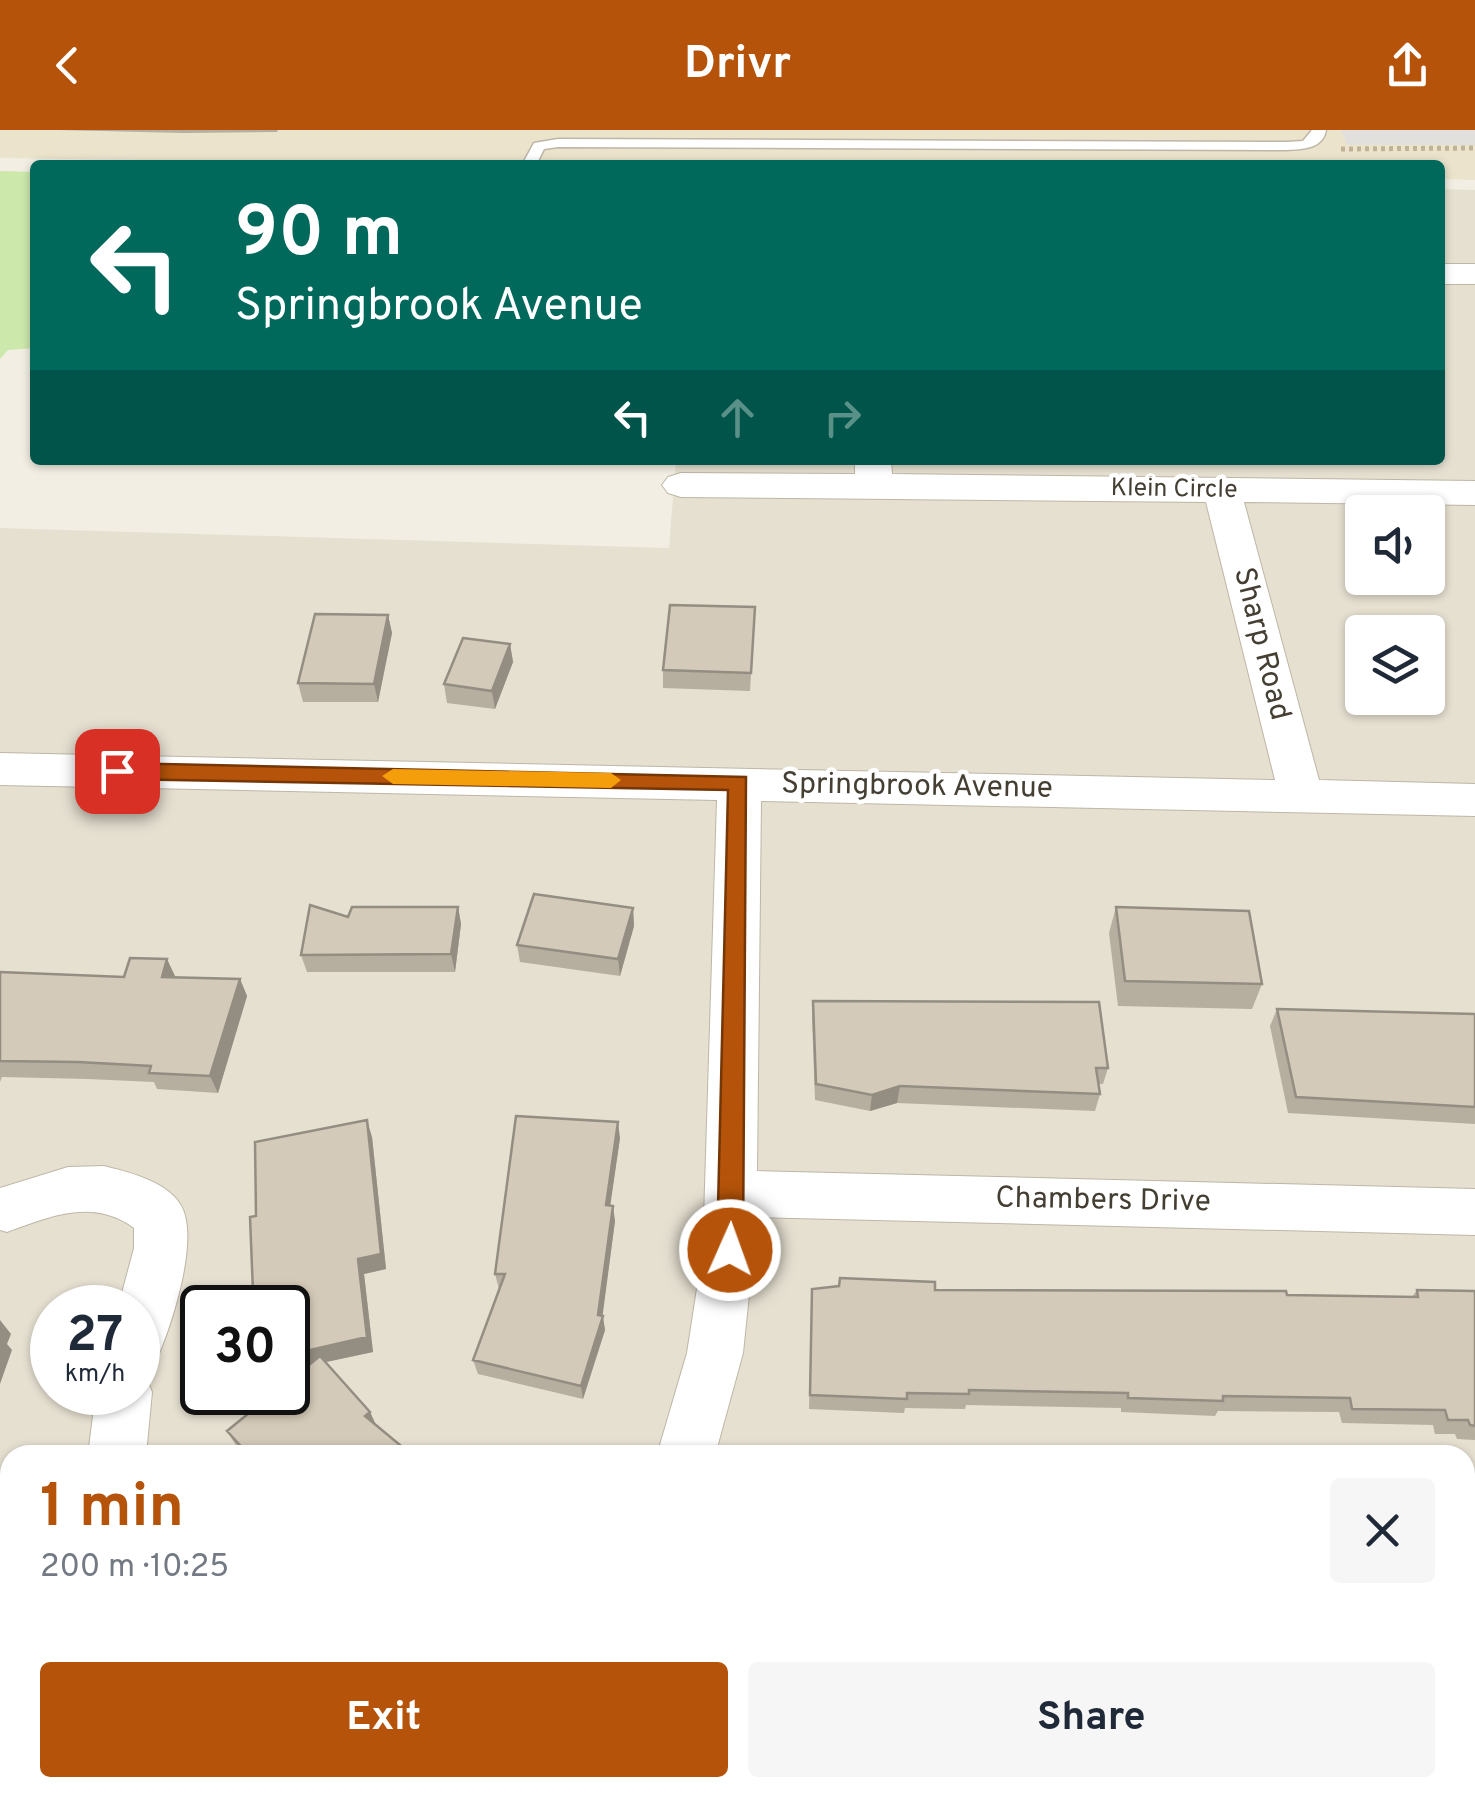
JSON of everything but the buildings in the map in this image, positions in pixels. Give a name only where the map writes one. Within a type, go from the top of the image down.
[{"type":"street","points":[[1445,274],[1475,274]]},
{"type":"street","name":"Klein Circle","points":[[681,485],[873,473],[1222,490],[1475,493]]},
{"type":"street","name":"Sharp Road","points":[[1222,490],[1301,798]]},
{"type":"street","name":"Springbrook Avenue","points":[[0,769],[1475,800]]},
{"type":"street","points":[[689,1445],[715,1353],[730,1250],[739,783]]},
{"type":"street","points":[[7,1209],[66,1186],[102,1188],[135,1196],[160,1217],[161,1248],[152,1285]]},
{"type":"street","name":"Chambers Drive","points":[[732,1192],[1475,1212]]},
{"type":"street","points":[[118,1445],[121,1415]]},
{"type":"lane","points":[[531,160],[539,146],[558,143],[1287,146],[1306,144],[1318,137],[1319,130]]},
{"type":"shaded area","points":[[0,130],[1475,130],[1475,180],[1445,179],[1445,160],[0,158]]},
{"type":"shaded area","points":[[1341,130],[1475,130],[1475,145],[1347,145]]},
{"type":"shaded area","points":[[1445,189],[1475,190],[1475,1445],[0,1445],[0,528],[669,548],[676,465],[1445,465]]},
{"type":"green space","points":[[0,171],[30,172],[30,348],[8,350],[0,359]]},
{"type":"slow traffic","points":[[393,776],[611,780]]},
{"type":"route","points":[[117,771],[739,783],[730,1250]]}]
